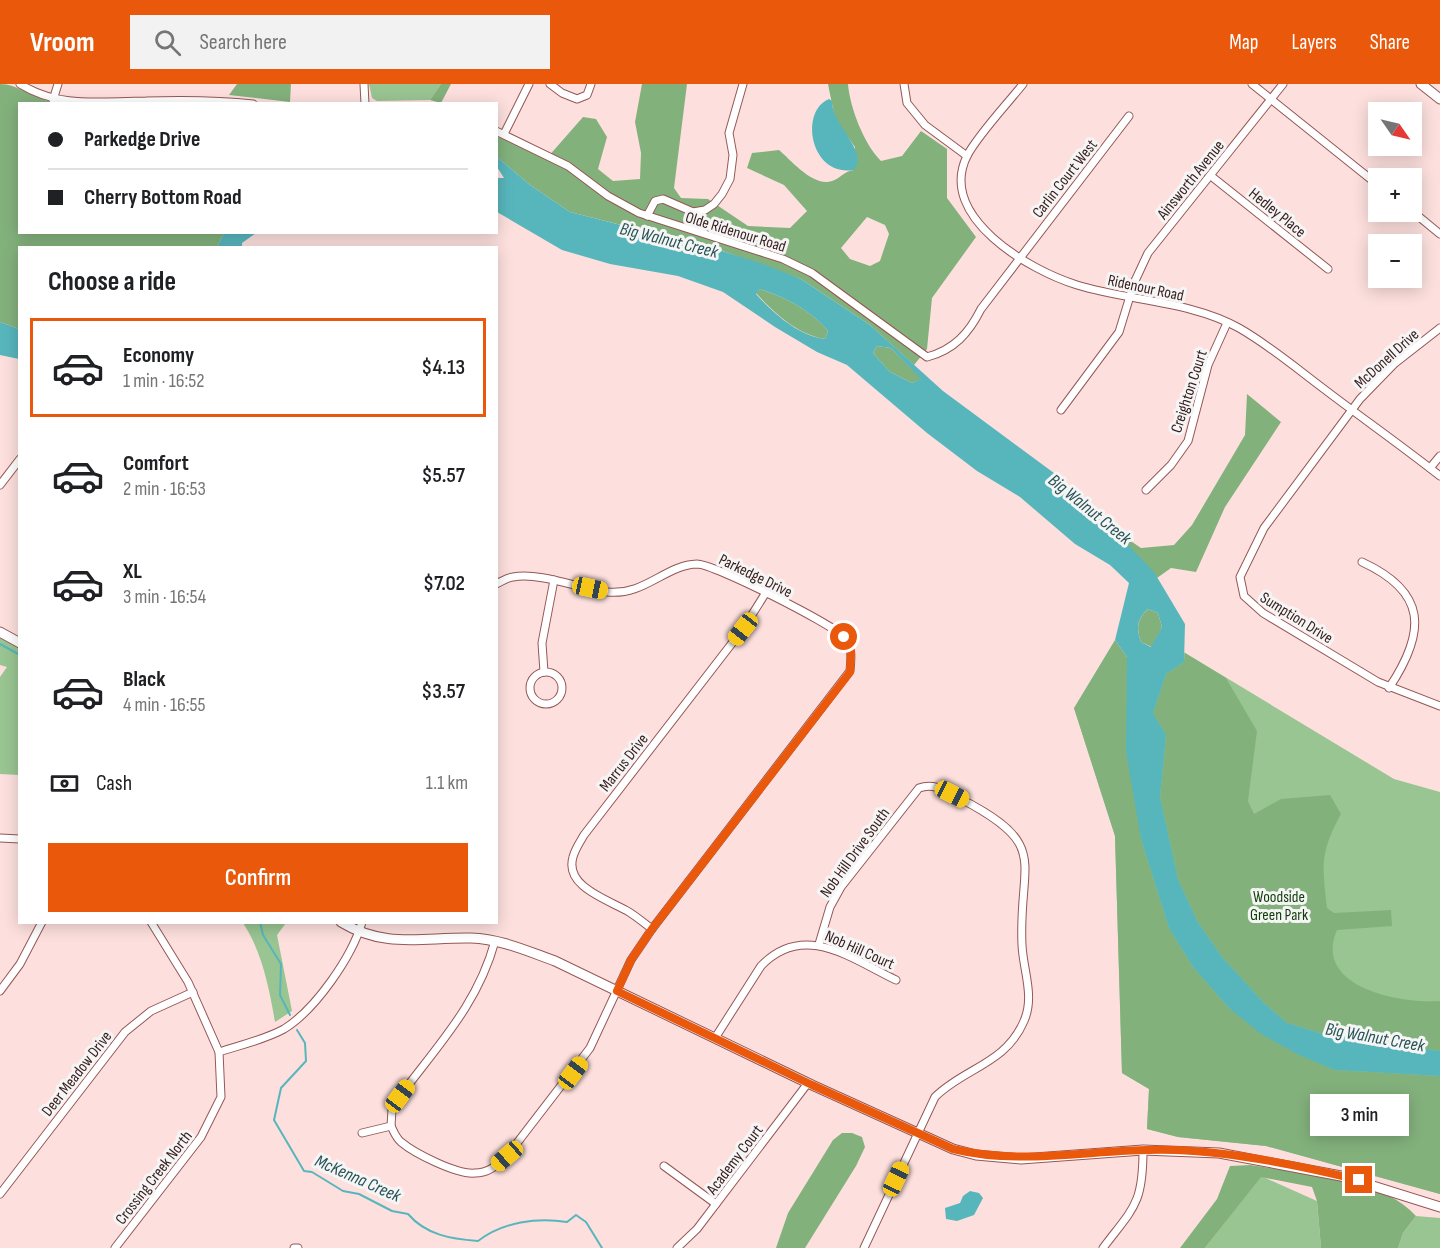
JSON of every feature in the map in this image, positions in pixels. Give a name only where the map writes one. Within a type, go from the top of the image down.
[{"type":"main road","points":[[1421,84],[1440,99]]},
{"type":"main road","points":[[0,632],[18,642]]},
{"type":"main road","points":[[345,924],[359,933],[394,941],[472,938],[495,941],[555,961],[808,1083],[916,1133],[965,1152],[1021,1159],[1143,1150],[1219,1153],[1341,1176],[1440,1207]]},
{"type":"street","points":[[20,84],[53,99],[70,102]]},
{"type":"street","points":[[53,99],[58,84]]},
{"type":"street","points":[[364,84],[365,102]]},
{"type":"street","points":[[504,134],[529,84]]},
{"type":"street","points":[[550,84],[562,93],[577,99],[587,95],[591,84]]},
{"type":"street","points":[[647,216],[655,201],[663,199],[693,212],[705,210],[723,194],[730,179],[733,156],[729,133],[743,84]]},
{"type":"street","points":[[904,84],[907,103],[925,125],[967,156]]},
{"type":"street","name":"Ridenour Road","points":[[1023,84],[967,156],[961,181],[966,207],[981,228],[1046,273],[1076,285],[1187,310],[1227,323],[1269,348],[1440,476]]},
{"type":"street","points":[[1252,84],[1368,177]]},
{"type":"street","name":"Ainsworth Avenue","points":[[1061,410],[1119,332],[1134,283],[1148,253],[1283,84]]},
{"type":"street","points":[[98,102],[145,100],[199,102]]},
{"type":"street","name":"Carlin Court West","points":[[958,342],[967,333],[981,309],[1020,257],[1129,116]]},
{"type":"street","name":"Olde Ridenour Road","points":[[498,131],[568,166],[608,196],[647,216],[783,259],[812,273],[920,354],[927,357],[934,355],[958,342]]},
{"type":"street","name":"Hedley Place","points":[[1210,176],[1328,269]]},
{"type":"street","points":[[1422,219],[1440,234]]},
{"type":"street","name":"Creighton Court","points":[[1146,490],[1171,465],[1188,441],[1208,365],[1227,323]]},
{"type":"street","name":"McDonell Drive","points":[[1352,410],[1381,376],[1440,328]]},
{"type":"street","name":"Sumption Drive","points":[[1352,410],[1257,539],[1240,577],[1241,588],[1250,603],[1263,613],[1389,688],[1440,706]]},
{"type":"street","points":[[1430,468],[1440,456]]},
{"type":"street","points":[[0,485],[18,462]]},
{"type":"street","points":[[1362,562],[1388,574],[1405,591],[1413,604],[1415,620],[1408,652],[1389,688]]},
{"type":"street","name":"Parkedge Drive","points":[[498,583],[513,576],[554,580],[609,592],[639,590],[689,565],[700,564],[725,573],[828,626],[844,637],[851,652],[850,672],[841,685],[652,929]]},
{"type":"street","points":[[544,672],[542,643],[554,580]]},
{"type":"street","name":"Marrus Drive","points":[[652,929],[631,913],[593,893],[577,881],[572,870],[572,857],[584,835],[743,629],[765,594]]},
{"type":"street","points":[[544,672],[554,674],[562,687],[559,697],[547,704],[534,698],[530,689],[533,678],[544,672]]},
{"type":"street","name":"Nob Hill Drive South","points":[[819,944],[830,907],[841,887],[916,792],[925,786],[935,785],[1013,832],[1026,861],[1022,947],[1029,1003],[1024,1021],[999,1055],[944,1087],[935,1096],[916,1133]]},
{"type":"street","points":[[0,838],[18,839]]},
{"type":"street","points":[[0,991],[20,964],[41,924]]},
{"type":"street","points":[[152,924],[193,992],[219,1052],[268,1037],[298,1018],[339,968],[359,933],[361,924]]},
{"type":"street","points":[[495,941],[482,981],[469,1005],[400,1096],[392,1110],[391,1126],[398,1140],[411,1149],[454,1169],[474,1174],[493,1169],[507,1156],[581,1062],[631,960],[652,929]]},
{"type":"street","name":"Nob Hill Court","points":[[715,1038],[753,976],[769,957],[791,946],[819,944],[896,980]]},
{"type":"street","name":"Deer Meadow Drive","points":[[0,1194],[125,1032],[151,1011],[193,992]]},
{"type":"street","name":"Crossing Creek North","points":[[115,1248],[201,1137],[221,1097],[219,1052]]},
{"type":"street","name":"Academy Court","points":[[677,1248],[698,1229],[808,1083]]},
{"type":"street","points":[[362,1133],[391,1126]]},
{"type":"street","points":[[864,1248],[916,1133]]},
{"type":"street","points":[[1103,1248],[1137,1202],[1141,1190],[1143,1150]]},
{"type":"street","points":[[664,1166],[716,1204]]},
{"type":"green space","points":[[0,84],[13,86],[51,102],[18,102],[18,234],[224,234],[218,246],[18,246],[18,329],[0,322]]},
{"type":"green space","points":[[237,84],[291,84],[290,102],[229,95]]},
{"type":"green space","points":[[369,84],[441,84],[430,100],[377,101],[372,98]]},
{"type":"green space","points":[[441,84],[451,84],[442,102],[430,100]]},
{"type":"green space","points":[[642,84],[687,84],[674,188],[681,198],[708,199],[748,226],[790,228],[807,211],[784,185],[747,168],[752,153],[779,150],[810,177],[825,182],[854,170],[855,147],[835,119],[828,84],[848,84],[859,125],[869,145],[881,161],[902,156],[921,131],[947,149],[947,198],[976,237],[932,298],[927,349],[914,365],[870,325],[801,279],[720,250],[570,212],[530,185],[498,158],[498,137],[547,158],[583,117],[596,119],[607,137],[598,169],[613,181],[640,179],[641,153],[635,122]],"holes":[[[867,217],[885,225],[889,234],[880,261],[870,266],[850,259],[841,248]]]},
{"type":"green space","points":[[760,289],[788,300],[814,317],[828,331],[825,339],[805,333],[787,322],[756,293]]},
{"type":"green space","points":[[877,346],[891,348],[922,379],[912,383],[890,372],[873,353]]},
{"type":"green space","points":[[1247,394],[1281,422],[1225,507],[1196,572],[1171,568],[1157,578],[1113,529],[1141,548],[1174,545],[1192,525],[1245,435]]},
{"type":"green space","points":[[1148,609],[1158,613],[1162,627],[1152,647],[1141,642],[1138,632],[1138,624]]},
{"type":"green space","points":[[0,637],[18,647],[18,775],[0,774],[0,677],[7,667],[0,665]]},
{"type":"green space","points":[[1115,640],[1127,657],[1141,839],[1169,928],[1193,967],[1229,1008],[1335,1070],[1440,1076],[1440,1194],[1266,1146],[1178,1137],[1147,1129],[1149,1089],[1122,1073],[1115,836],[1074,708]]},
{"type":"green space","name":"Woodside Green Park","points":[[1167,642],[1394,779],[1440,792],[1440,1194],[1266,1146],[1178,1137],[1147,1129],[1149,1089],[1122,1073],[1115,836],[1074,708]]},
{"type":"green space","points":[[1185,653],[1226,678],[1257,731],[1248,801],[1254,814],[1281,799],[1330,795],[1341,814],[1329,839],[1324,860],[1327,908],[1334,913],[1391,910],[1392,926],[1337,930],[1333,950],[1337,966],[1348,978],[1364,988],[1383,995],[1440,1001],[1440,1051],[1320,1033],[1287,1023],[1264,1003],[1222,957],[1197,921],[1178,879],[1160,797],[1166,735],[1153,713],[1166,674],[1184,662]]},
{"type":"green space","points":[[244,924],[285,924],[277,935],[292,1011],[275,1022],[260,958]]},
{"type":"green space","points":[[842,1133],[852,1133],[862,1137],[865,1147],[856,1166],[805,1248],[776,1248],[788,1213],[833,1140]]},
{"type":"green space","points":[[1250,1165],[1315,1174],[1361,1185],[1401,1203],[1416,1216],[1403,1233],[1398,1248],[1321,1248],[1317,1201],[1312,1187],[1261,1177],[1205,1248],[1180,1248],[1217,1199],[1230,1166]]},
{"type":"green space","points":[[1261,1176],[1317,1201],[1321,1248],[1205,1248]]},
{"type":"green space","points":[[1416,1216],[1440,1218],[1440,1248],[1398,1248],[1403,1233]]},
{"type":"water","points":[[829,99],[832,101],[837,119],[854,146],[858,163],[854,170],[839,169],[827,164],[819,154],[814,142],[812,129],[814,116],[820,106]]},
{"type":"water","name":"Big Walnut Creek","points":[[498,158],[530,185],[570,212],[719,250],[801,279],[870,325],[943,391],[1058,476],[1154,572],[1185,624],[1184,662],[1166,674],[1153,713],[1166,735],[1160,797],[1178,879],[1197,921],[1222,957],[1264,1003],[1287,1023],[1320,1033],[1440,1051],[1440,1076],[1335,1070],[1299,1055],[1261,1034],[1229,1008],[1193,967],[1169,928],[1141,839],[1126,752],[1127,657],[1115,640],[1129,583],[1110,565],[1075,544],[1020,497],[977,471],[927,433],[847,365],[817,352],[723,292],[678,276],[610,264],[562,250],[498,213],[498,178],[504,178],[498,169]],"holes":[[[760,289],[779,296],[806,311],[821,323],[828,331],[825,339],[796,328],[770,309],[756,294]],[[877,346],[891,348],[921,379],[912,383],[890,372],[873,353]],[[1148,609],[1158,613],[1162,627],[1151,647],[1141,642],[1138,632],[1138,624]]]},
{"type":"water","points":[[224,234],[255,234],[242,243],[242,246],[218,246]]},
{"type":"water","points":[[0,322],[18,329],[18,359],[0,355]]},
{"type":"water","points":[[970,1191],[979,1193],[983,1198],[974,1215],[957,1221],[946,1219],[945,1208],[960,1203],[963,1196]]},
{"type":"waterway","name":"McKenna Creek","points":[[0,644],[18,654]]},
{"type":"waterway","name":"McKenna Creek","points":[[260,924],[263,935],[281,964],[280,995],[290,1015]]},
{"type":"waterway","name":"McKenna Creek","points":[[297,1030],[305,1043],[306,1061],[281,1088],[274,1120],[304,1171],[312,1172],[343,1191],[359,1194],[392,1211],[408,1214],[423,1227],[440,1235],[478,1241],[509,1225],[544,1220],[567,1222],[576,1215],[586,1222],[602,1248]]},
{"type":"route","points":[[844,637],[851,652],[850,672],[652,929],[631,960],[617,991],[916,1133],[953,1149],[976,1155],[1021,1159],[1143,1150],[1175,1150],[1219,1153],[1359,1180]]}]
